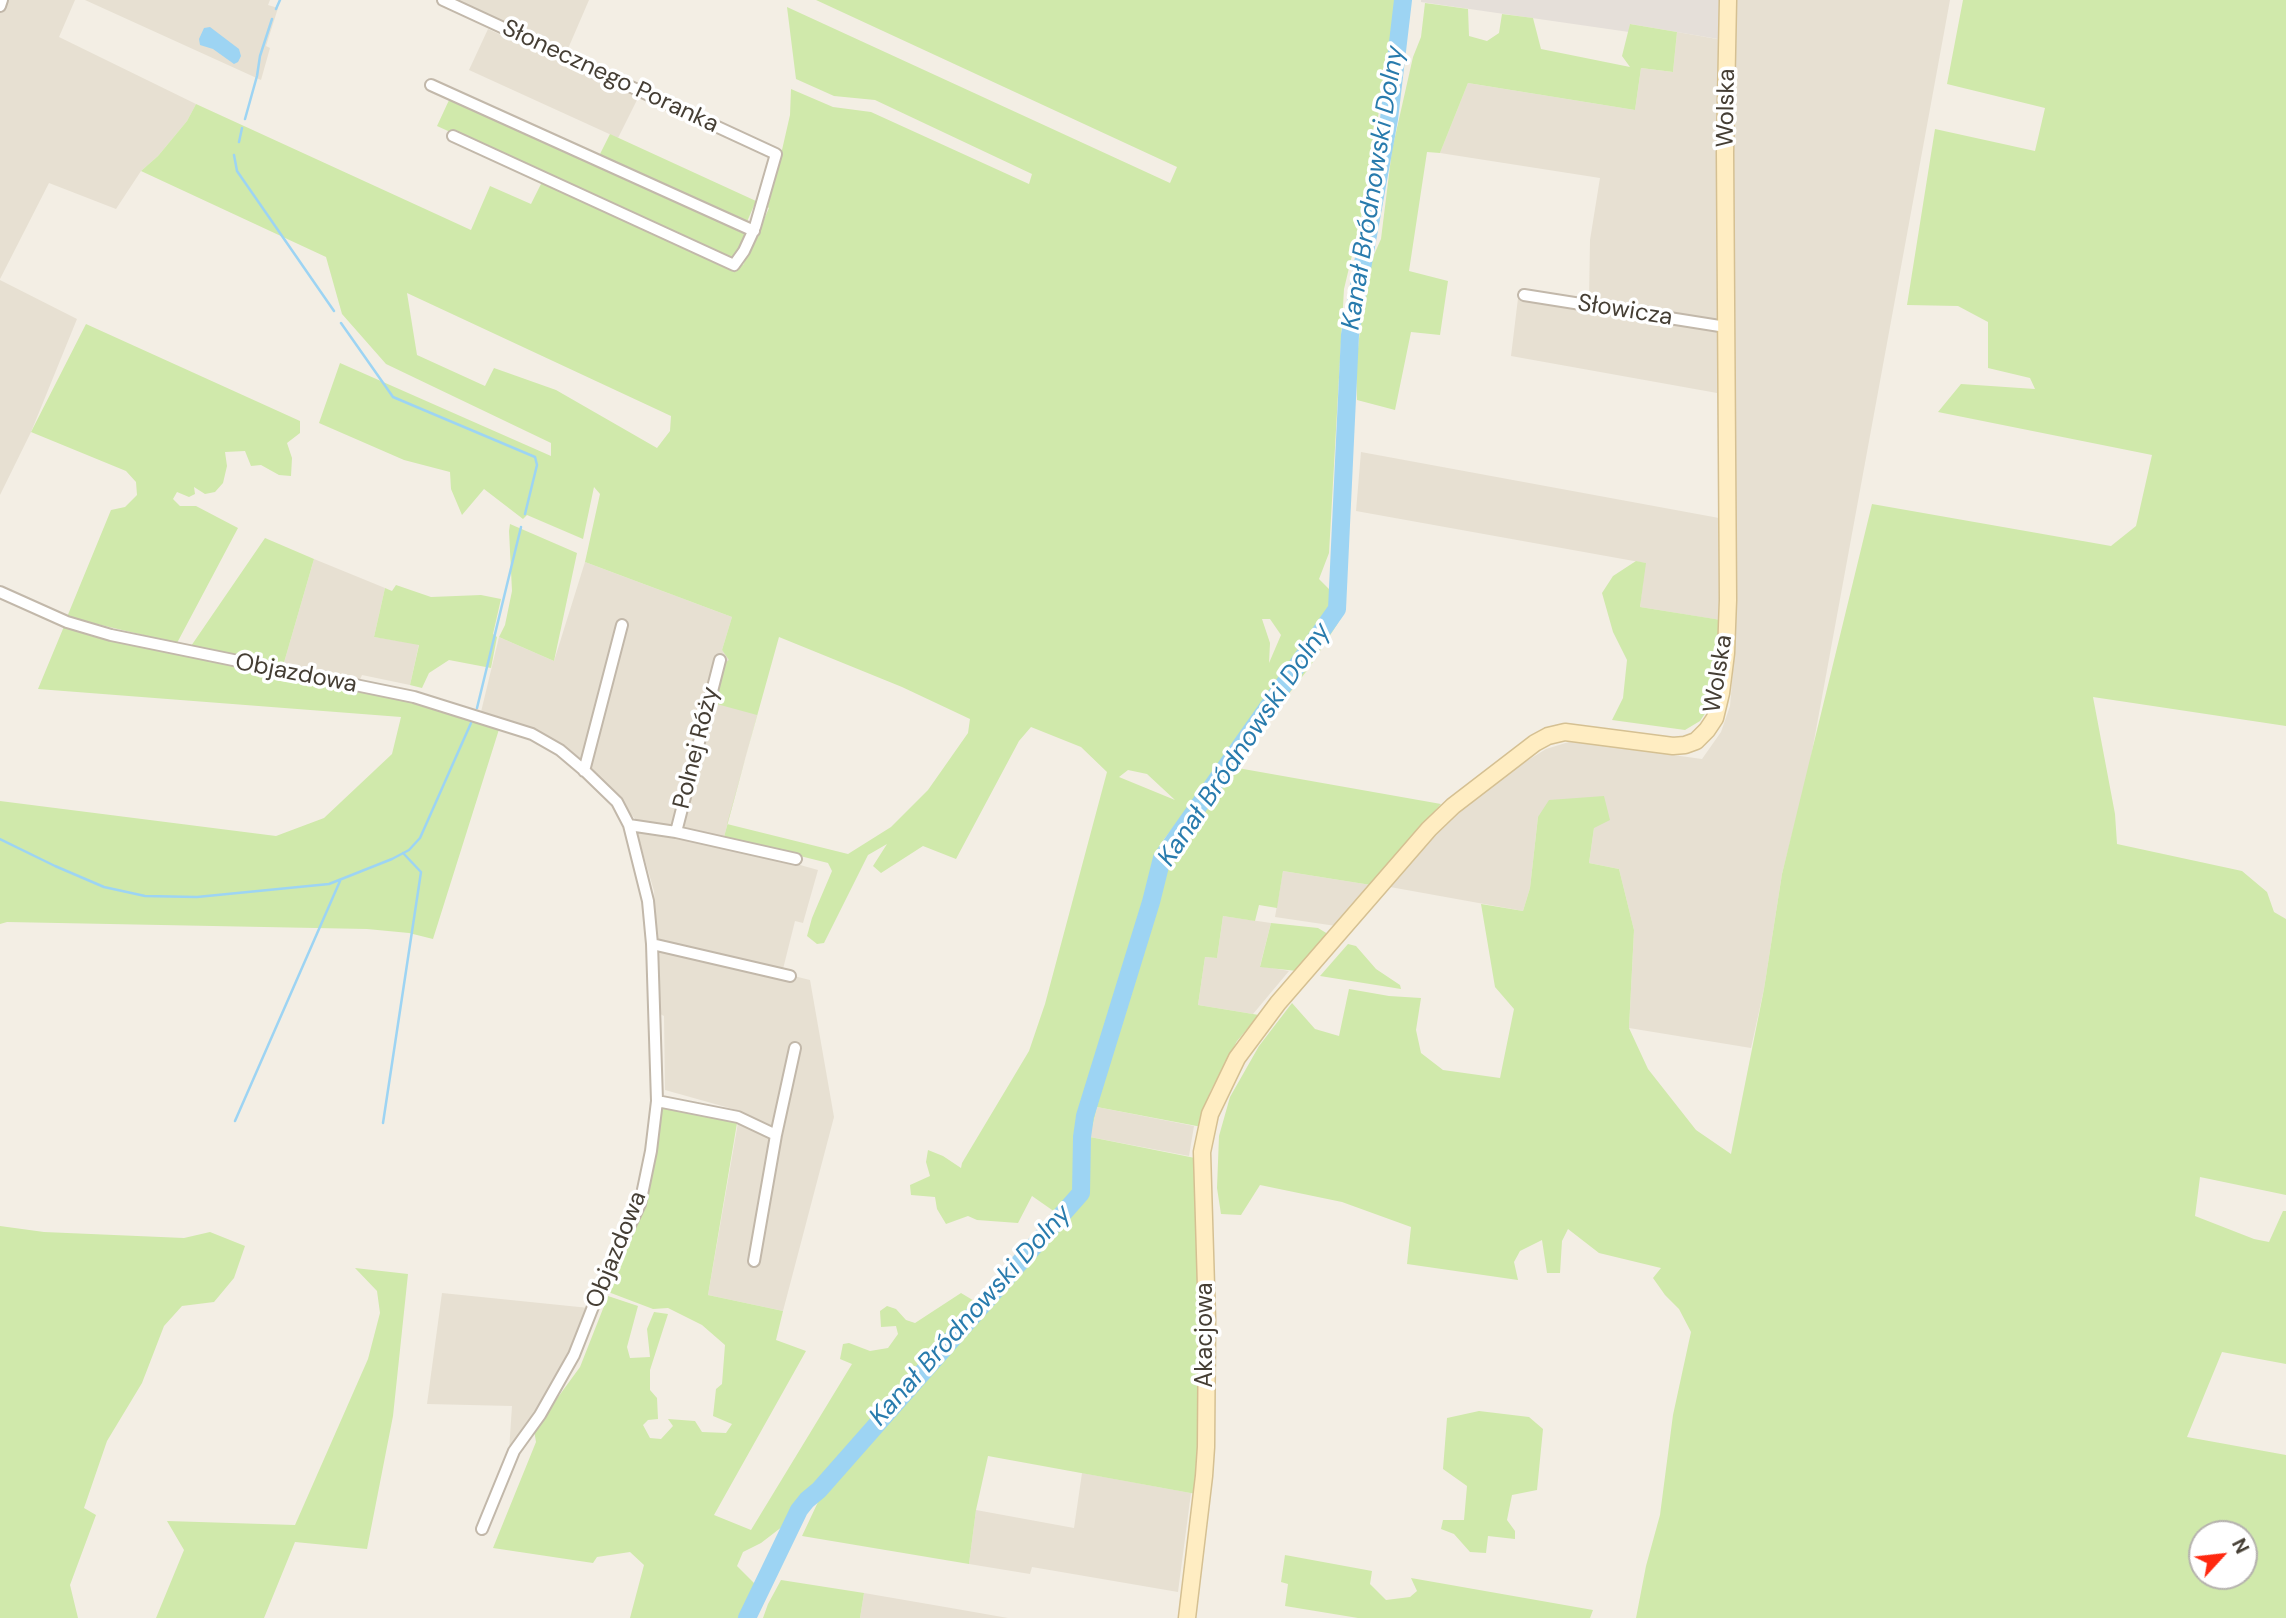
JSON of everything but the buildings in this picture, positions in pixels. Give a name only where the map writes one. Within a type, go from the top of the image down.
[{"type":"street","points":[[0,6],[2,0]]},
{"type":"street","name":"Słonecznego Poranka","points":[[443,0],[776,153],[754,231]]},
{"type":"street","name":"Wolska","points":[[1237,1058],[1278,1003],[1429,829],[1454,806],[1535,743],[1565,732],[1673,746],[1696,741],[1715,718],[1726,653],[1728,0]]},
{"type":"street","points":[[431,85],[754,231],[734,265],[453,136]]},
{"type":"street","name":"Słowicza","points":[[1524,295],[1726,327]]},
{"type":"street","name":"Objazdowa","points":[[0,592],[67,622],[111,635],[426,701],[532,734],[560,750],[584,771],[617,802],[629,825],[648,901],[652,944],[657,1101],[651,1152],[640,1203],[600,1289],[574,1355],[540,1415],[514,1451],[482,1530]]},
{"type":"street","points":[[584,771],[622,625]]},
{"type":"street","name":"Polnej Róży","points":[[629,825],[676,832],[720,660]]},
{"type":"street","points":[[676,832],[796,859]]},
{"type":"street","points":[[652,944],[790,976]]},
{"type":"street","points":[[754,1261],[776,1135],[795,1048]]},
{"type":"street","name":"Akacjowa","points":[[1187,1618],[1205,1476],[1206,1447],[1202,1152],[1210,1114],[1237,1058]]},
{"type":"street","points":[[657,1101],[738,1116],[776,1135]]},
{"type":"shaded area","points":[[0,0],[75,0],[59,37],[196,104],[187,121],[158,156],[141,171],[116,209],[49,183],[0,279]]},
{"type":"shaded area","points":[[85,0],[270,0],[268,5],[278,8],[266,46],[270,48],[261,80]]},
{"type":"shaded area","points":[[453,0],[589,0],[567,51]]},
{"type":"shaded area","points":[[1421,0],[1724,0],[1724,40],[1630,24],[1629,32]]},
{"type":"shaded area","points":[[1724,0],[1950,0],[1809,768],[1782,874],[1764,989],[1751,1048],[1629,1028],[1634,930],[1619,869],[1589,863],[1594,828],[1538,817],[1530,888],[1523,911],[1379,885],[1454,806],[1546,749],[1572,741],[1702,759],[1721,732],[1730,706],[1736,634],[1720,620],[1640,607],[1645,563],[1356,511],[1361,452],[1719,518],[1717,393],[1511,356],[1519,290],[1589,299],[1590,240],[1600,178],[1440,153],[1468,83],[1635,110],[1641,68],[1673,72],[1677,32],[1723,40]]},
{"type":"shaded area","points":[[488,29],[638,98],[618,138],[469,70]]},
{"type":"shaded area","points":[[0,280],[77,319],[31,432],[0,495]]},
{"type":"shaded area","points":[[314,559],[385,588],[374,637],[419,644],[410,685],[362,675],[359,682],[283,666]]},
{"type":"shaded area","points":[[585,562],[732,617],[722,650],[730,660],[757,715],[724,837],[638,822],[579,758],[535,732],[481,712],[499,637],[554,661]]},
{"type":"shaded area","points":[[636,829],[754,852],[818,870],[803,923],[795,921],[782,973],[810,980],[834,1117],[783,1311],[708,1295],[740,1111],[665,1090],[664,1016],[660,1014],[654,891]]},
{"type":"shaded area","points":[[1283,871],[1371,885],[1336,926],[1275,917]]},
{"type":"shaded area","points":[[1223,916],[1271,923],[1260,966],[1289,971],[1253,1014],[1198,1005],[1205,957],[1217,958]]},
{"type":"shaded area","points":[[1097,1107],[1194,1126],[1189,1156],[1090,1137]]},
{"type":"shaded area","points":[[442,1293],[589,1308],[558,1380],[509,1451],[512,1406],[427,1404]]},
{"type":"shaded area","points":[[1082,1473],[1191,1493],[1178,1592],[1032,1567],[1030,1574],[969,1564],[976,1510],[1074,1528]]},
{"type":"shaded area","points":[[864,1593],[951,1608],[1008,1618],[860,1618]]},
{"type":"green space","points":[[816,0],[1397,0],[1363,209],[1344,289],[1329,553],[1319,579],[1331,591],[1344,597],[1338,623],[1309,668],[1232,767],[1441,804],[1371,885],[1283,871],[1277,908],[1259,905],[1255,921],[1223,916],[1217,958],[1205,957],[1198,1005],[1259,1015],[1237,1041],[1210,1092],[1202,1127],[1097,1107],[1090,1137],[1195,1158],[1194,1193],[1199,1260],[1199,1440],[1196,1494],[988,1456],[976,1510],[969,1564],[802,1536],[818,1502],[833,1485],[819,1479],[787,1523],[761,1543],[743,1552],[737,1566],[755,1584],[738,1618],[630,1618],[644,1565],[630,1552],[597,1557],[593,1563],[493,1548],[536,1442],[534,1430],[580,1367],[608,1296],[638,1306],[627,1347],[630,1358],[650,1357],[647,1329],[654,1312],[668,1314],[650,1370],[650,1390],[657,1398],[658,1419],[648,1420],[643,1425],[650,1438],[661,1439],[673,1426],[668,1419],[695,1421],[702,1432],[726,1433],[732,1424],[713,1416],[716,1389],[722,1384],[725,1345],[702,1325],[668,1308],[653,1309],[603,1290],[637,1220],[661,1107],[737,1123],[708,1295],[783,1311],[776,1340],[806,1351],[714,1515],[751,1530],[852,1364],[840,1359],[843,1344],[849,1343],[870,1351],[888,1348],[898,1334],[896,1326],[881,1327],[880,1311],[887,1306],[896,1309],[906,1320],[915,1323],[961,1293],[976,1302],[1055,1212],[1032,1196],[1018,1223],[977,1220],[968,1216],[946,1224],[937,1209],[935,1197],[911,1195],[910,1185],[930,1176],[926,1162],[928,1150],[961,1168],[1029,1051],[1045,1004],[1107,772],[1081,747],[1031,727],[1019,741],[956,859],[923,846],[881,873],[873,866],[887,844],[868,855],[824,943],[817,944],[807,936],[832,871],[828,863],[724,837],[727,824],[848,854],[891,827],[928,790],[968,733],[970,719],[902,687],[779,637],[746,756],[757,715],[713,703],[722,665],[729,660],[722,650],[732,617],[585,562],[600,494],[594,487],[583,539],[527,515],[523,519],[484,489],[462,515],[451,489],[450,472],[404,460],[319,423],[340,363],[551,456],[551,443],[386,364],[342,314],[326,257],[141,171],[158,156],[187,121],[196,104],[471,230],[490,186],[531,204],[542,182],[743,265],[769,208],[764,205],[782,150],[790,115],[791,89],[833,107],[871,112],[1029,184],[1032,174],[875,100],[834,96],[796,79],[787,7],[1170,183],[1177,167]],"holes":[[[407,293],[671,416],[670,431],[657,448],[556,390],[494,368],[485,386],[417,355]],[[1262,619],[1270,619],[1281,635],[1269,663],[1270,643]],[[1220,765],[1231,768],[1172,852],[1159,846]],[[1128,770],[1147,774],[1175,800],[1119,777]]]},
{"type":"green space","points":[[1963,0],[2286,0],[2286,726],[2093,697],[2115,814],[2117,844],[2242,871],[2267,892],[2274,912],[2286,919],[2286,1195],[2200,1177],[2195,1216],[2254,1239],[2269,1242],[2283,1211],[2286,1211],[2286,1364],[2222,1352],[2187,1437],[2286,1455],[2286,1618],[1636,1618],[1660,1515],[1673,1415],[1691,1332],[1679,1309],[1653,1278],[1661,1268],[1599,1253],[1568,1229],[1562,1241],[1560,1273],[1547,1273],[1542,1240],[1520,1251],[1514,1262],[1518,1280],[1407,1264],[1411,1227],[1342,1202],[1260,1185],[1241,1215],[1221,1214],[1217,1188],[1219,1136],[1230,1097],[1259,1046],[1292,1003],[1315,1029],[1339,1036],[1349,989],[1421,998],[1416,1030],[1421,1053],[1443,1070],[1500,1078],[1514,1009],[1495,987],[1481,904],[1523,911],[1530,888],[1538,817],[1549,800],[1604,796],[1610,820],[1594,828],[1589,863],[1619,869],[1634,930],[1629,1028],[1648,1069],[1696,1130],[1731,1154],[1764,989],[1782,874],[1872,504],[2111,546],[2136,526],[2152,455],[1938,412],[1961,384],[2035,389],[2030,378],[1988,368],[1988,322],[1958,306],[1907,305],[1935,129],[2035,151],[2045,108],[1947,84]]},
{"type":"green space","points":[[1425,3],[1468,9],[1469,36],[1487,41],[1499,33],[1502,14],[1533,18],[1541,49],[1630,67],[1622,56],[1630,24],[1677,32],[1673,72],[1641,68],[1635,110],[1468,83],[1440,153],[1427,152],[1409,271],[1448,281],[1440,335],[1411,332],[1395,410],[1357,400],[1356,367],[1364,292],[1373,257],[1381,239],[1392,150],[1413,57],[1421,37]]},
{"type":"green space","points":[[450,98],[745,234],[734,260],[437,126]]},
{"type":"green space","points":[[610,134],[756,201],[746,224],[599,156]]},
{"type":"green space","points":[[86,324],[300,421],[300,433],[287,443],[292,458],[291,476],[279,475],[261,465],[251,466],[245,451],[225,452],[227,466],[223,483],[215,492],[205,494],[194,487],[195,494],[189,497],[177,492],[173,499],[180,506],[196,506],[238,528],[177,643],[67,617],[111,510],[125,507],[137,495],[136,482],[126,471],[31,432]]},
{"type":"green space","points":[[510,524],[577,553],[554,661],[499,637],[505,625],[512,591]]},
{"type":"green space","points":[[265,538],[314,559],[283,666],[189,649]]},
{"type":"green space","points":[[1636,561],[1646,563],[1640,607],[1721,620],[1720,653],[1712,703],[1700,721],[1685,730],[1612,720],[1623,698],[1627,660],[1613,632],[1602,593],[1613,576]]},
{"type":"green space","points":[[396,585],[431,597],[481,595],[501,599],[493,634],[497,637],[491,668],[449,660],[429,673],[422,688],[410,685],[419,645],[374,637],[385,588],[392,591]]},
{"type":"green space","points":[[65,624],[91,634],[404,699],[467,717],[470,721],[501,723],[433,939],[409,933],[367,929],[0,924],[0,801],[276,836],[324,818],[392,754],[401,717],[38,689]]},
{"type":"green space","points":[[1271,923],[1318,928],[1328,934],[1297,971],[1260,967]]},
{"type":"green space","points":[[1348,944],[1356,946],[1376,969],[1400,985],[1401,989],[1320,976]]},
{"type":"green space","points":[[0,1226],[44,1232],[184,1238],[210,1232],[245,1246],[234,1278],[214,1302],[182,1306],[164,1326],[142,1383],[107,1441],[84,1508],[96,1515],[70,1585],[78,1618],[0,1618]]},
{"type":"green space","points":[[355,1268],[408,1274],[393,1416],[367,1549],[295,1542],[264,1618],[156,1618],[184,1550],[167,1521],[295,1525],[368,1359],[380,1313],[377,1291]]},
{"type":"green space","points":[[1479,1411],[1529,1417],[1543,1429],[1537,1490],[1512,1495],[1507,1520],[1515,1531],[1515,1539],[1488,1536],[1486,1553],[1470,1552],[1454,1534],[1441,1529],[1443,1520],[1464,1520],[1467,1486],[1443,1469],[1447,1418]]},
{"type":"green space","points":[[1285,1555],[1372,1571],[1370,1584],[1386,1600],[1410,1597],[1417,1591],[1411,1578],[1593,1610],[1590,1618],[1358,1618],[1285,1606],[1288,1584],[1281,1582]]},
{"type":"green space","points":[[781,1580],[864,1593],[860,1618],[763,1618]]},
{"type":"water","points":[[210,27],[239,49],[241,56],[238,62],[234,64],[213,49],[200,45],[199,39],[204,28]]},
{"type":"waterway","points":[[276,9],[280,0]]},
{"type":"waterway","name":"Kanał Bródnowski Dolny","points":[[747,1618],[799,1510],[1081,1193],[1085,1116],[1162,858],[1337,609],[1350,335],[1389,119],[1403,0]]},
{"type":"waterway","points":[[245,119],[272,19]]},
{"type":"waterway","points":[[239,142],[242,128]]},
{"type":"waterway","points":[[234,155],[237,171],[334,311]]},
{"type":"waterway","points":[[341,323],[393,397],[535,457],[537,465],[525,514]]},
{"type":"waterway","points":[[477,708],[521,527]]},
{"type":"waterway","points":[[0,839],[104,887],[145,896],[197,897],[329,884],[392,859],[409,850],[420,838],[471,723]]},
{"type":"waterway","points":[[383,1123],[421,872],[403,853]]},
{"type":"waterway","points":[[235,1121],[340,881]]}]
